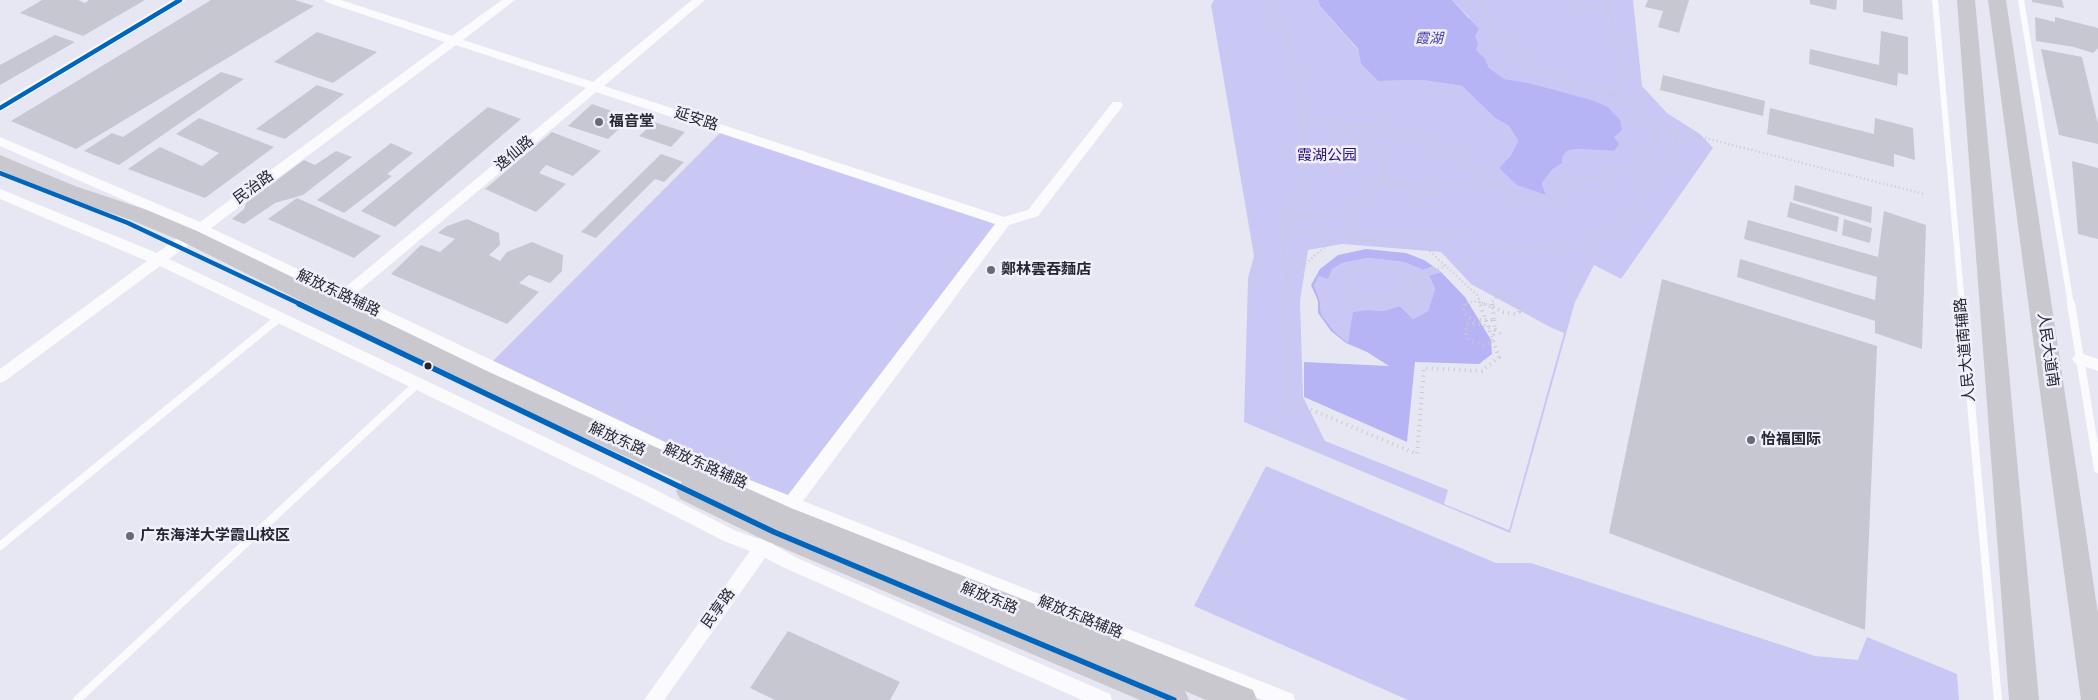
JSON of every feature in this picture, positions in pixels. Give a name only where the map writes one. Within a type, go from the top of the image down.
[{"type":"main road","points":[[1966,0],[2024,700]]},
{"type":"main road","name":"人民大道南","points":[[1997,0],[2096,696]]},
{"type":"main road","name":"解放东路","points":[[0,162],[68,191],[139,215],[174,247],[330,307],[480,379],[773,532],[1242,700]]},
{"type":"main road","name":"解放东路","points":[[0,173],[128,223],[174,247],[773,532],[1174,700]]},
{"type":"street","points":[[0,108],[180,0]]},
{"type":"street","name":"延安路","points":[[330,0],[1004,222]]},
{"type":"street","name":"民治路","points":[[0,376],[509,0]]},
{"type":"street","name":"逸仙路","points":[[330,307],[699,0]]},
{"type":"street","points":[[1004,222],[1033,214],[1117,105]]},
{"type":"street","name":"解放东路辅路","points":[[0,141],[177,217],[716,474],[1286,700]]},
{"type":"street","points":[[0,194],[174,247],[280,318],[640,490],[730,536],[773,532],[791,563],[1103,700]]},
{"type":"street","name":"民享路","points":[[653,700],[773,532],[1004,222]]},
{"type":"street","points":[[2080,360],[2098,365]]},
{"type":"lane","name":"人民大道南辅路","points":[[1935,0],[1998,700]]},
{"type":"lane","points":[[2021,0],[2098,469]]},
{"type":"lane","points":[[0,546],[280,318]]},
{"type":"lane","points":[[78,700],[417,384]]},
{"type":"path","points":[[1267,0],[1287,36],[1302,106],[1303,122],[1304,181],[1281,226],[1287,279],[1284,316],[1288,400],[1417,454],[1424,368],[1482,371],[1499,357],[1477,295],[1424,246],[1336,238],[1287,279]]},
{"type":"path","points":[[1480,0],[1498,39],[1524,63],[1567,81],[1638,105],[1658,126],[1924,194]]},
{"type":"path","points":[[1582,0],[1585,10],[1610,10]]},
{"type":"path","points":[[1608,0],[1624,81],[1613,95]]},
{"type":"path","points":[[1303,122],[1339,127],[1378,127],[1437,145],[1529,203],[1555,204],[1576,179],[1624,174],[1649,155],[1658,126]]},
{"type":"path","points":[[1286,218],[1324,216],[1353,207],[1372,194],[1385,179],[1386,169],[1376,155],[1339,127]]},
{"type":"path","points":[[1286,233],[1458,238],[1529,252],[1596,239],[1623,222],[1675,154],[1677,131]]},
{"type":"path","points":[[1385,179],[1430,194],[1496,182]]},
{"type":"path","points":[[1408,280],[1446,266]]},
{"type":"path","points":[[1354,267],[1398,268],[1408,280],[1417,293],[1386,302],[1348,300],[1347,274],[1354,267]]},
{"type":"path","points":[[1494,320],[1475,320],[1468,317],[1463,311],[1465,303],[1477,301],[1493,307],[1502,312],[1515,314],[1519,312],[1520,306],[1515,298],[1498,295],[1492,302],[1493,307],[1495,330],[1491,343],[1484,345],[1471,341],[1466,337],[1466,325],[1480,324],[1495,330],[1502,334]]},
{"type":"green space","name":"霞湖公园","points":[[1214,0],[1318,0],[1320,6],[1358,50],[1361,64],[1378,81],[1422,80],[1462,86],[1495,118],[1509,126],[1518,141],[1511,155],[1499,168],[1546,195],[1542,183],[1552,170],[1562,163],[1563,156],[1567,151],[1577,149],[1614,151],[1574,96],[1524,82],[1503,79],[1489,68],[1485,58],[1476,50],[1475,36],[1469,17],[1452,0],[1633,0],[1642,86],[1667,113],[1700,134],[1713,148],[1621,279],[1594,265],[1575,302],[1510,533],[1244,422],[1248,278],[1254,256],[1211,5]],"holes":[[[1342,244],[1441,252],[1471,284],[1564,333],[1509,530],[1444,504],[1448,490],[1325,441],[1303,397],[1300,301],[1308,250]]]},
{"type":"green space","points":[[724,129],[1004,222],[782,516],[486,368]]},
{"type":"green space","points":[[1368,258],[1404,262],[1423,270],[1433,266],[1441,272],[1429,277],[1435,289],[1428,311],[1413,319],[1400,306],[1383,311],[1370,310],[1349,344],[1334,331],[1321,314],[1320,301],[1314,285],[1319,275],[1342,263]]},
{"type":"green space","points":[[1266,466],[1496,563],[1531,563],[1815,656],[1858,660],[1867,637],[1957,674],[1959,700],[1408,700],[1194,606]]},
{"type":"water","name":"霞湖","points":[[1318,0],[1452,0],[1479,29],[1475,36],[1478,43],[1476,50],[1485,58],[1489,68],[1504,79],[1555,90],[1608,107],[1620,120],[1622,130],[1614,137],[1619,144],[1614,151],[1577,149],[1567,151],[1563,156],[1562,163],[1552,170],[1542,183],[1546,195],[1517,185],[1499,168],[1511,155],[1518,141],[1509,126],[1495,118],[1462,86],[1422,80],[1378,81],[1361,64],[1358,49],[1320,6]]},
{"type":"water","points":[[1366,249],[1406,253],[1424,260],[1433,266],[1423,270],[1404,262],[1368,258],[1342,263],[1332,269],[1328,279],[1319,276],[1314,285],[1320,301],[1321,314],[1334,331],[1348,343],[1353,312],[1383,311],[1400,306],[1413,319],[1428,311],[1435,289],[1429,276],[1441,272],[1465,297],[1491,340],[1492,354],[1479,364],[1415,362],[1407,442],[1304,397],[1304,362],[1389,366],[1367,352],[1346,343],[1331,331],[1318,313],[1318,301],[1311,285],[1320,269],[1338,255]]},
{"type":"building","points":[[42,0],[78,0],[85,3],[89,0],[145,0],[83,36],[20,13]]},
{"type":"building","points":[[211,0],[295,0],[314,6],[76,149],[11,121]]},
{"type":"building","points":[[1648,0],[1689,0],[1679,33],[1658,27],[1663,11],[1645,7]]},
{"type":"building","points":[[1810,0],[1837,0],[1836,10],[1810,4]]},
{"type":"building","points":[[1863,0],[1902,0],[1903,20],[1863,12]]},
{"type":"building","points":[[2032,0],[2062,0],[2064,8],[2032,2]]},
{"type":"building","points":[[2035,17],[2055,22],[2055,17],[2098,28],[2098,48],[2093,53],[2074,47],[2036,41]]},
{"type":"building","points":[[1881,31],[1908,37],[1908,75],[1898,73],[1897,86],[1809,64],[1810,49],[1879,65]]},
{"type":"building","points":[[317,32],[377,52],[333,83],[274,62]]},
{"type":"building","points":[[55,35],[75,42],[0,85],[0,65]]},
{"type":"building","points":[[2041,49],[2082,57],[2098,124],[2098,144],[2059,135]]},
{"type":"building","points":[[221,72],[244,79],[119,165],[84,151],[112,133],[123,137]]},
{"type":"building","points":[[1663,75],[1765,101],[1763,116],[1660,90]]},
{"type":"building","points":[[317,85],[344,94],[285,139],[256,129]]},
{"type":"building","name":"福音堂","points":[[592,104],[631,118],[608,139],[568,126]]},
{"type":"building","points":[[488,107],[521,119],[395,227],[361,211]]},
{"type":"building","points":[[1770,108],[1874,134],[1875,118],[1913,128],[1915,160],[1894,154],[1894,167],[1767,134]]},
{"type":"building","points":[[199,118],[274,147],[205,198],[128,169],[160,147],[202,166],[219,153],[176,134]]},
{"type":"building","points":[[654,122],[685,132],[671,147],[639,136]]},
{"type":"building","points":[[552,132],[601,151],[573,176],[546,165],[539,173],[566,184],[536,212],[485,189]]},
{"type":"building","points":[[391,143],[413,153],[387,174],[392,176],[344,213],[317,200]]},
{"type":"building","points":[[336,151],[352,157],[303,195],[275,203],[244,224],[232,219],[244,209],[246,203],[304,160],[315,165]]},
{"type":"building","points":[[661,154],[684,162],[664,182],[655,179],[596,238],[581,232]]},
{"type":"building","points":[[2072,161],[2098,168],[2098,239],[2078,234]]},
{"type":"building","points":[[1795,185],[1872,207],[1871,223],[1793,200]]},
{"type":"building","points":[[297,198],[381,236],[354,258],[268,219]]},
{"type":"building","points":[[1790,202],[1839,217],[1837,232],[1787,217]]},
{"type":"building","points":[[1884,211],[1926,225],[1922,349],[1875,333],[1875,321],[1737,277],[1740,259],[1875,300],[1877,277],[1744,239],[1748,220],[1878,257]]},
{"type":"building","points":[[467,219],[499,233],[500,245],[489,255],[500,261],[507,252],[532,242],[563,255],[562,271],[550,283],[529,275],[519,283],[539,292],[507,324],[391,274],[421,245],[440,252],[455,239],[438,233],[447,226]]},
{"type":"building","points":[[1844,219],[1872,228],[1870,243],[1842,235]]},
{"type":"building","name":"怡福国际","points":[[1662,279],[1877,346],[1865,630],[1609,533]]},
{"type":"building","points":[[788,631],[900,682],[890,700],[775,700],[750,688]]},
{"type":"transit line","points":[[0,108],[180,0]]},
{"type":"transit line","points":[[0,173],[128,223],[177,245],[774,532],[1174,700]]},
{"type":"place","name":"福音堂","points":[[599,122]]},
{"type":"place","name":"鄭林雲吞麵店","points":[[991,270]]},
{"type":"place","name":"怡福国际","points":[[1751,440]]},
{"type":"place","name":"广东海洋大学霞山校区","points":[[130,536]]}]
